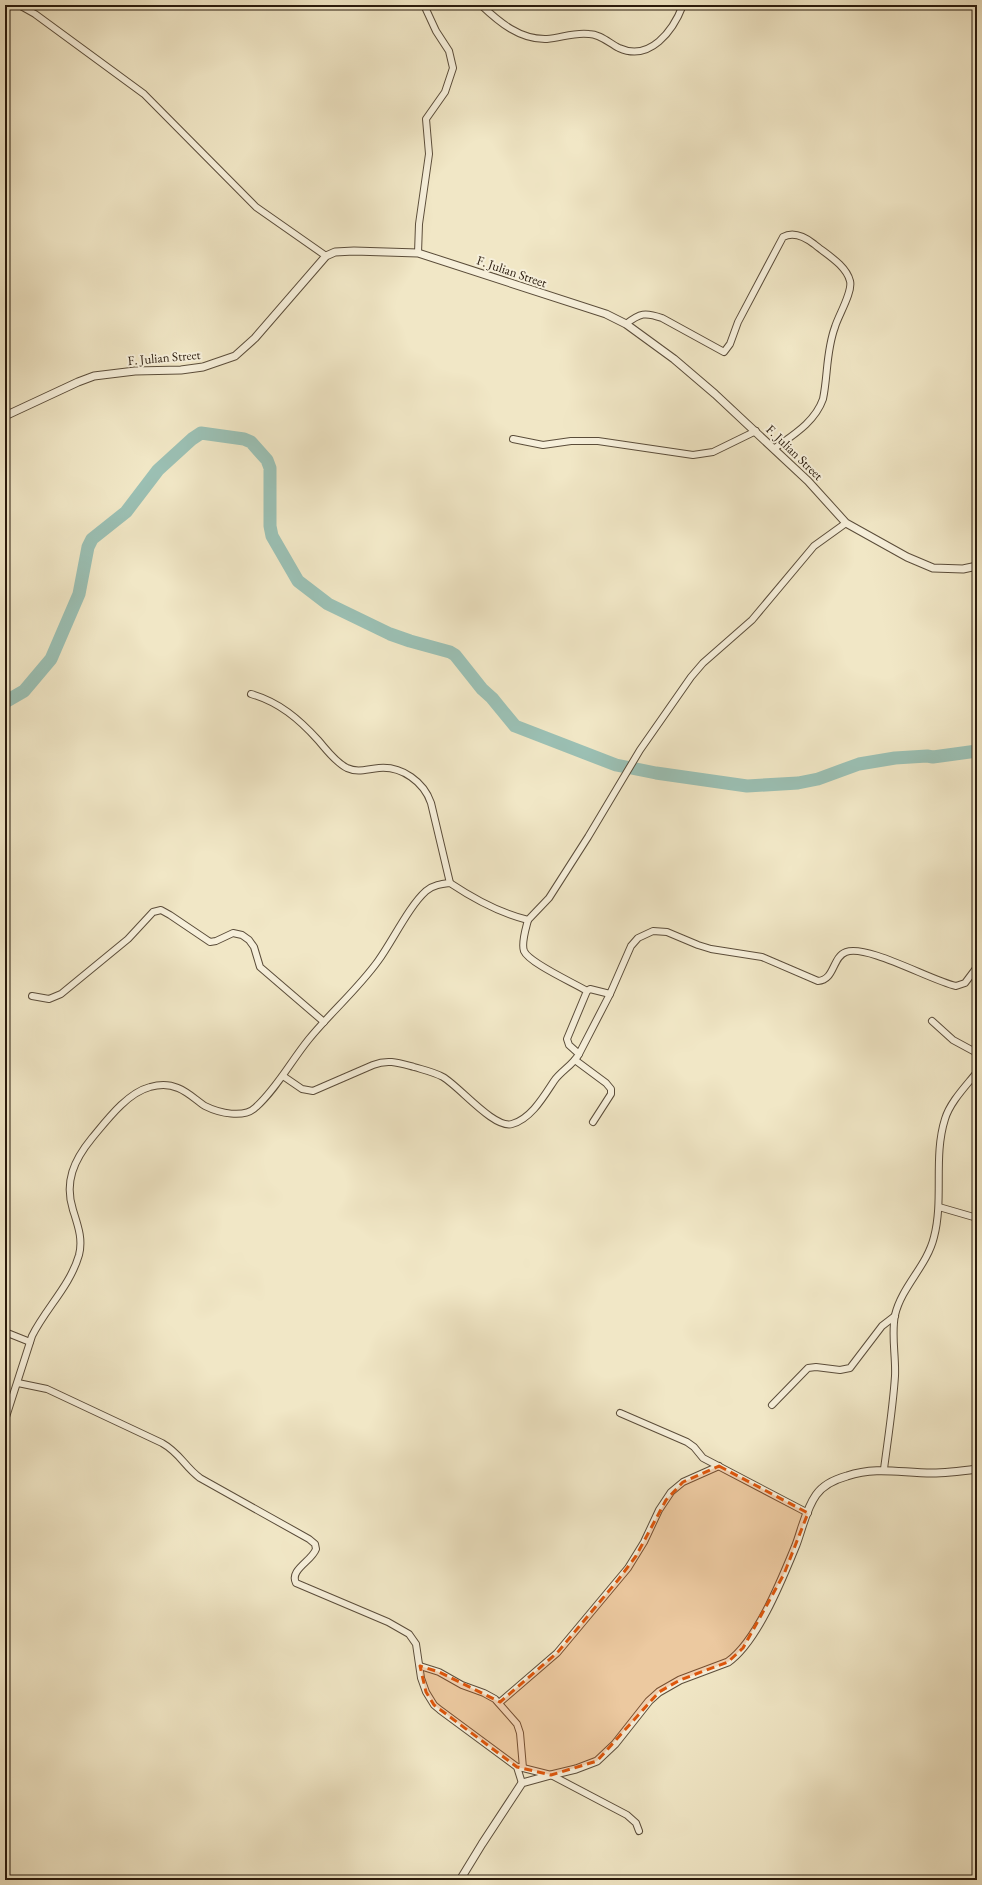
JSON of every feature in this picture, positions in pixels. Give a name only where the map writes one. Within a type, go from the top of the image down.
[{"type":"street","points":[[18,5],[35,14],[144,94],[237,190],[256,207],[326,256]]},
{"type":"street","points":[[418,253],[420,224],[429,154],[426,119],[446,92],[453,68],[449,51],[436,31],[424,5]]},
{"type":"street","points":[[481,5],[499,22],[529,37],[546,39],[591,34],[618,48],[636,52],[646,50],[654,46],[671,29],[683,5]]},
{"type":"street","points":[[626,324],[637,315],[652,314],[724,352],[730,344],[738,322],[783,237],[794,234],[802,237],[835,261],[847,274],[850,282],[849,292],[829,346],[823,399],[814,416],[775,448]]},
{"type":"street","name":"F. Julian Street","points":[[5,416],[94,376],[135,371],[188,369],[221,362],[235,356],[255,338],[326,256],[335,252],[354,250],[418,253],[606,314],[626,324],[674,359],[775,448],[846,522],[907,557],[933,568],[963,569],[977,566]]},
{"type":"street","points":[[513,439],[543,445],[571,440],[598,441],[693,455],[713,452],[756,431]]},
{"type":"street","points":[[610,994],[590,989],[587,990],[555,974],[526,955],[523,944],[528,920],[549,898],[588,837],[640,750],[677,696],[703,663],[752,620],[814,546],[846,522]]},
{"type":"street","points":[[251,694],[270,700],[280,706],[312,733],[345,767],[363,771],[378,768],[393,769],[414,779],[429,797],[450,882],[506,914],[528,920]]},
{"type":"street","points":[[5,1420],[30,1342],[38,1323],[70,1276],[79,1254],[80,1232],[69,1197],[69,1184],[71,1171],[91,1139],[127,1101],[148,1087],[160,1085],[179,1088],[206,1106],[215,1110],[239,1114],[247,1113],[254,1109],[264,1100],[283,1076],[298,1052],[324,1022],[346,1001],[367,976],[424,892],[429,888],[450,882]]},
{"type":"street","points":[[32,996],[45,1000],[61,994],[128,939],[153,912],[161,910],[210,942],[214,942],[233,933],[246,937],[254,947],[260,967],[324,1022]]},
{"type":"street","points":[[283,1076],[302,1089],[313,1091],[373,1065],[394,1061],[437,1074],[452,1083],[491,1118],[505,1125],[510,1125],[530,1113],[559,1075],[575,1060],[610,994],[631,946],[638,938],[653,931],[667,932],[698,946],[762,957],[818,981],[826,979],[841,955],[851,951],[887,959],[956,986],[965,983],[977,967]]},
{"type":"street","points":[[579,1054],[569,1045],[566,1039],[587,990]]},
{"type":"street","points":[[932,1021],[939,1029],[953,1040],[977,1053]]},
{"type":"street","points":[[575,1060],[606,1083],[612,1090],[593,1122]]},
{"type":"street","points":[[884,1469],[895,1377],[895,1316],[904,1292],[932,1246],[939,1207],[940,1155],[945,1118],[977,1072]]},
{"type":"street","points":[[939,1207],[977,1218]]},
{"type":"street","points":[[772,1405],[808,1368],[816,1367],[844,1370],[850,1368],[882,1326],[895,1316]]},
{"type":"street","points":[[5,1332],[30,1342]]},
{"type":"street","points":[[18,1383],[47,1389],[162,1443],[176,1452],[188,1469],[200,1478],[309,1539],[315,1544],[316,1549],[312,1557],[296,1572],[294,1578],[296,1583],[402,1629],[413,1638],[416,1644],[426,1692],[434,1705],[520,1767],[551,1774],[627,1814],[636,1823],[639,1831]]},
{"type":"street","points":[[620,1413],[687,1442],[697,1449],[702,1457],[808,1513]]},
{"type":"street","points":[[499,1703],[557,1653],[628,1568],[644,1542],[659,1510],[671,1492],[687,1480],[719,1466]]},
{"type":"street","points":[[460,1880],[522,1784],[551,1774],[576,1769],[597,1761],[615,1744],[649,1701],[659,1692],[680,1680],[735,1658],[751,1637],[761,1620],[784,1574],[816,1495],[829,1484],[852,1474],[884,1469],[932,1473],[977,1469]]},
{"type":"street","points":[[420,1666],[434,1670],[462,1685],[489,1694],[515,1720],[519,1728],[522,1784]]},
{"type":"highlighted area","points":[[719,1466],[808,1513],[784,1574],[743,1648],[728,1662],[680,1680],[659,1692],[597,1761],[551,1775],[517,1767],[434,1705],[426,1692],[420,1666],[439,1672],[500,1702],[557,1653],[618,1580],[636,1556],[666,1500],[683,1482]]},
{"type":"waterway","points":[[5,702],[24,691],[51,659],[79,594],[88,547],[92,539],[126,512],[158,470],[192,439],[201,433],[244,439],[251,442],[267,460],[270,468],[270,526],[272,536],[298,581],[328,604],[390,634],[450,652],[455,655],[482,689],[492,698],[515,726],[616,765],[656,773],[747,786],[798,783],[818,779],[859,764],[895,758],[933,757],[977,751]]}]
